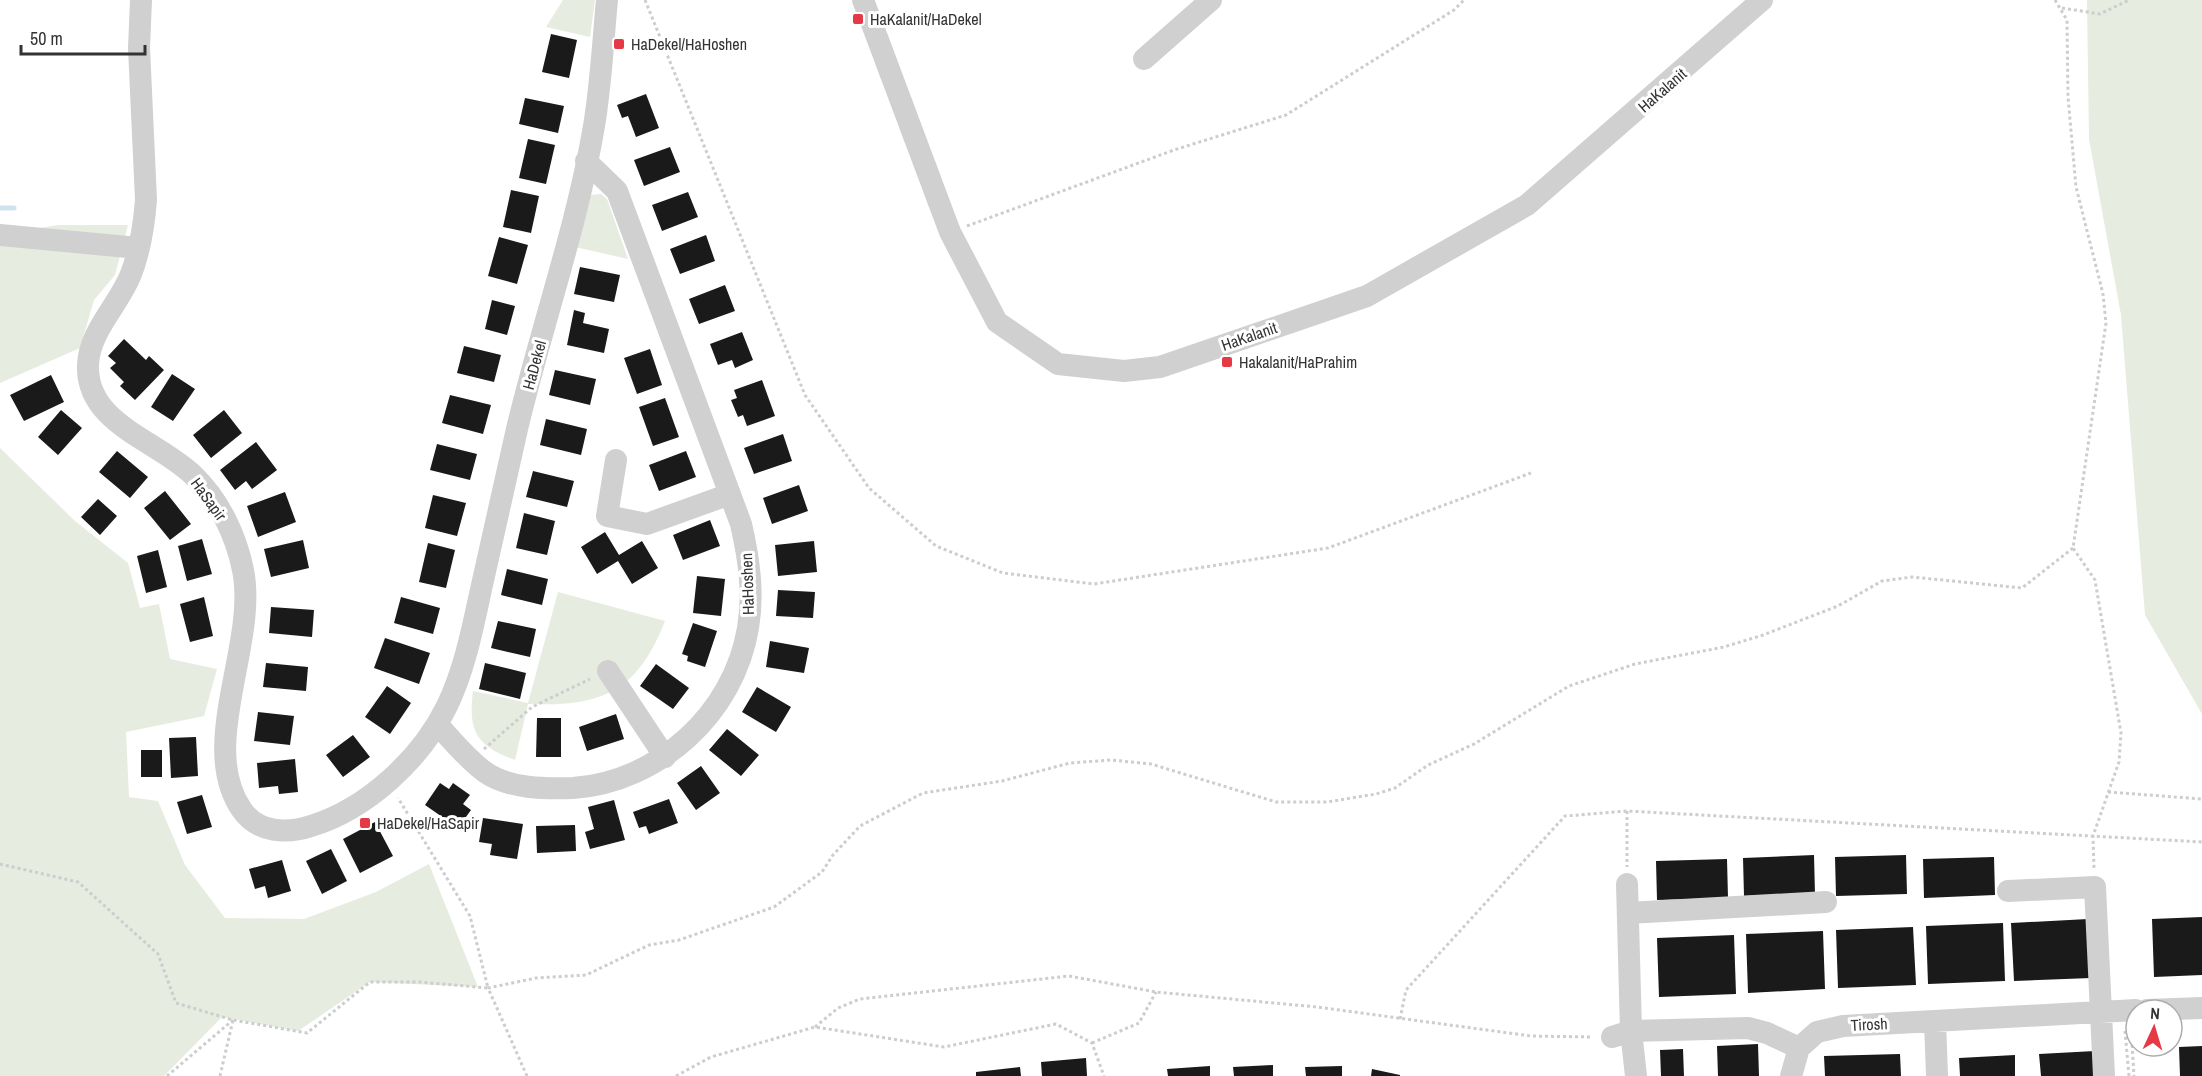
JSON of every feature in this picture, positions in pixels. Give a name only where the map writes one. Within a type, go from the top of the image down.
[{"type":"street","name":"HaSapir","points":[[141,0],[139,48],[146,200],[131,275],[90,349],[88,379],[93,395],[102,409],[180,463],[196,478],[213,498],[236,542],[247,601],[226,744],[226,765],[236,799],[253,822],[287,831],[328,820],[380,788],[420,746],[437,724]]},
{"type":"street","name":"HaDekel","points":[[437,724],[452,695],[470,640],[518,425],[586,161],[599,89],[607,0]]},
{"type":"street","name":"HaKalanit","points":[[863,0],[950,232],[997,322],[1058,364],[1124,371],[1160,367],[1367,296],[1527,205],[1762,0]]},
{"type":"street","points":[[1144,59],[1211,0]]},
{"type":"street","name":"HaHoshen","points":[[437,724],[486,773],[508,782],[554,789],[602,783],[632,774],[685,742],[717,703],[732,680],[744,646],[751,599],[750,570],[741,524],[617,191],[611,182],[586,161]]},
{"type":"street","points":[[0,235],[138,249]]},
{"type":"street","points":[[616,460],[607,516],[647,524],[730,494]]},
{"type":"street","points":[[608,671],[665,756]]},
{"type":"street","points":[[1627,884],[1628,913],[1622,1034],[1636,1076]]},
{"type":"street","points":[[2008,891],[2095,887],[2104,1076]]},
{"type":"street","points":[[1628,913],[1826,902]]},
{"type":"street","name":"Tirosh","points":[[2184,1009],[2202,1008]]},
{"type":"street","name":"Tirosh","points":[[1799,1048],[1817,1032],[1827,1028],[2124,1010]]},
{"type":"street","points":[[1935,1021],[1937,1076]]},
{"type":"street","points":[[1622,1034],[1748,1028],[1767,1033],[1799,1048],[1791,1076]]},
{"type":"path","points":[[645,0],[805,395],[869,488],[936,546],[1003,573],[1094,584],[1328,548],[1531,473]]},
{"type":"path","points":[[950,232],[1174,150],[1286,115],[1454,10],[1464,0]]},
{"type":"path","points":[[2055,0],[2062,8],[2067,20],[2068,97],[2076,187],[2103,294],[2106,323],[2073,548],[2095,580],[2121,733],[2119,762],[2093,836],[2095,887]]},
{"type":"path","points":[[2062,8],[2100,14],[2129,0]]},
{"type":"path","points":[[0,864],[78,882],[158,954],[176,1003],[233,1020],[307,1033],[370,982],[488,988],[536,978],[586,975],[649,945],[679,940],[774,907],[822,872],[833,855],[861,826],[923,793],[1002,781],[1070,763],[1111,760],[1151,764],[1276,802],[1327,802],[1376,794],[1395,788],[1428,765],[1474,744],[1569,686],[1635,664],[1724,647],[1763,635],[1838,606],[1882,581],[1912,577],[2022,588],[2073,548]]},
{"type":"path","points":[[472,760],[532,707],[608,671]]},
{"type":"path","points":[[387,780],[470,916],[488,988],[527,1076]]},
{"type":"path","points":[[2108,792],[2202,799]]},
{"type":"path","points":[[1627,811],[1627,884]]},
{"type":"path","points":[[1400,1019],[1406,990],[1565,816],[1627,811],[2202,842]]},
{"type":"path","points":[[676,1076],[711,1057],[815,1027],[838,1008],[860,999],[996,982],[1069,976],[1156,992],[1317,1007],[1531,1036],[1588,1037]]},
{"type":"path","points":[[1092,1043],[1139,1023],[1156,992]]},
{"type":"path","points":[[167,1076],[233,1020]]},
{"type":"path","points":[[219,1076],[233,1020]]},
{"type":"path","points":[[815,1027],[945,1047],[1056,1024],[1092,1043],[1104,1076]]},
{"type":"path","points":[[2129,1076],[2130,1058]]},
{"type":"path","points":[[2134,1058],[2134,1076]]},
{"type":"shaded area","points":[[563,0],[595,0],[590,37],[546,27]]},
{"type":"shaded area","points":[[2087,0],[2202,0],[2202,714],[2145,615],[2121,315],[2089,139]]},
{"type":"shaded area","points":[[601,194],[607,199],[628,259],[575,247],[590,195]]},
{"type":"shaded area","points":[[58,225],[128,225],[115,275],[94,300],[80,348],[0,383],[0,235]]},
{"type":"shaded area","points":[[0,448],[75,521],[128,563],[140,608],[159,604],[170,659],[217,669],[204,716],[126,732],[129,797],[158,801],[185,865],[225,918],[304,919],[376,892],[429,864],[478,987],[370,982],[298,1031],[222,1017],[164,1076],[0,1076]]},
{"type":"shaded area","points":[[558,592],[665,621],[642,664],[629,679],[614,690],[596,698],[577,702],[528,704],[515,760],[491,749],[478,735],[472,717],[473,691],[528,703]]},
{"type":"building","points":[[551,34],[577,40],[569,78],[542,72]]},
{"type":"building","points":[[646,94],[659,128],[636,137],[628,116],[622,118],[617,105]]},
{"type":"building","points":[[525,98],[564,106],[558,133],[519,124]]},
{"type":"building","points":[[528,139],[555,145],[546,184],[519,178]]},
{"type":"building","points":[[670,147],[680,172],[644,186],[634,160]]},
{"type":"building","points":[[511,190],[539,196],[531,233],[503,227]]},
{"type":"building","points":[[688,192],[698,217],[662,231],[652,205]]},
{"type":"building","points":[[706,235],[715,261],[680,274],[670,249]]},
{"type":"building","points":[[499,237],[528,245],[517,284],[488,276]]},
{"type":"building","points":[[580,267],[620,275],[614,302],[574,294]]},
{"type":"building","points":[[725,285],[735,311],[699,324],[689,299]]},
{"type":"building","points":[[492,300],[515,306],[507,335],[485,329]]},
{"type":"building","points":[[574,310],[585,313],[583,323],[609,329],[604,353],[567,345]]},
{"type":"building","points":[[742,332],[753,360],[735,368],[732,360],[718,365],[710,344]]},
{"type":"building","points":[[124,339],[146,360],[149,356],[164,370],[135,400],[120,386],[124,382],[110,368],[116,363],[108,356]]},
{"type":"building","points":[[464,346],[501,355],[494,382],[457,373]]},
{"type":"building","points":[[650,349],[662,385],[637,394],[624,358]]},
{"type":"building","points":[[555,370],[596,379],[590,405],[549,395]]},
{"type":"building","points":[[172,374],[195,389],[173,421],[151,407]]},
{"type":"building","points":[[51,375],[64,402],[24,421],[10,395]]},
{"type":"building","points":[[762,380],[775,416],[747,426],[743,415],[738,417],[731,400],[737,398],[734,390]]},
{"type":"building","points":[[450,395],[491,405],[483,434],[442,423]]},
{"type":"building","points":[[665,398],[679,437],[653,446],[639,407]]},
{"type":"building","points":[[61,410],[82,428],[58,455],[38,437]]},
{"type":"building","points":[[224,410],[242,433],[211,458],[193,435]]},
{"type":"building","points":[[546,419],[587,429],[581,455],[540,445]]},
{"type":"building","points":[[783,434],[792,461],[754,474],[744,448]]},
{"type":"building","points":[[256,442],[277,470],[252,489],[246,481],[235,490],[220,470]]},
{"type":"building","points":[[437,444],[477,454],[470,480],[430,470]]},
{"type":"building","points":[[117,451],[148,477],[130,498],[99,472]]},
{"type":"building","points":[[686,451],[696,477],[659,491],[649,465]]},
{"type":"building","points":[[533,471],[574,481],[567,507],[526,497]]},
{"type":"building","points":[[799,485],[808,511],[772,524],[763,498]]},
{"type":"building","points":[[165,491],[191,524],[170,540],[144,508]]},
{"type":"building","points":[[285,492],[296,522],[258,537],[247,506]]},
{"type":"building","points":[[433,495],[466,503],[457,536],[425,528]]},
{"type":"building","points":[[98,499],[117,516],[100,535],[81,517]]},
{"type":"building","points":[[524,513],[555,521],[547,555],[516,548]]},
{"type":"building","points":[[710,520],[720,546],[683,560],[673,535]]},
{"type":"building","points":[[605,532],[619,555],[642,541],[658,568],[632,584],[618,561],[597,574],[581,547]]},
{"type":"building","points":[[202,539],[212,574],[187,581],[178,546]]},
{"type":"building","points":[[303,540],[309,568],[271,577],[264,549]]},
{"type":"building","points":[[814,541],[817,572],[778,576],[775,545]]},
{"type":"building","points":[[428,543],[455,550],[446,588],[419,582]]},
{"type":"building","points":[[158,550],[167,587],[146,593],[137,556]]},
{"type":"building","points":[[507,569],[548,579],[542,605],[501,595]]},
{"type":"building","points":[[697,576],[725,579],[721,616],[693,613]]},
{"type":"building","points":[[778,590],[815,592],[813,618],[776,616]]},
{"type":"building","points":[[204,597],[213,636],[190,642],[180,604]]},
{"type":"building","points":[[401,597],[440,608],[433,634],[394,623]]},
{"type":"building","points":[[271,607],[314,610],[312,637],[269,633]]},
{"type":"building","points":[[498,621],[536,629],[530,657],[491,648]]},
{"type":"building","points":[[693,623],[717,631],[705,667],[687,661],[688,656],[682,654]]},
{"type":"building","points":[[385,638],[430,653],[419,684],[374,668]]},
{"type":"building","points":[[770,641],[809,648],[804,673],[766,667]]},
{"type":"building","points":[[266,663],[308,667],[306,691],[263,687]]},
{"type":"building","points":[[485,663],[526,673],[520,699],[479,689]]},
{"type":"building","points":[[656,664],[689,688],[673,709],[640,686]]},
{"type":"building","points":[[387,686],[411,703],[390,734],[365,717]]},
{"type":"building","points":[[757,687],[791,707],[776,732],[742,712]]},
{"type":"building","points":[[258,712],[294,716],[290,745],[254,741]]},
{"type":"building","points":[[616,714],[624,739],[587,751],[579,727]]},
{"type":"building","points":[[537,718],[561,718],[561,757],[536,757]]},
{"type":"building","points":[[727,729],[759,755],[741,776],[709,750]]},
{"type":"building","points":[[353,735],[370,757],[343,777],[326,755]]},
{"type":"building","points":[[196,737],[198,776],[171,778],[169,738]]},
{"type":"building","points":[[141,750],[162,750],[162,777],[141,777]]},
{"type":"building","points":[[295,759],[298,792],[279,794],[278,786],[259,788],[257,763]]},
{"type":"building","points":[[701,766],[720,793],[696,810],[677,783]]},
{"type":"building","points":[[440,783],[449,789],[453,783],[470,795],[463,804],[471,810],[458,828],[425,805]]},
{"type":"building","points":[[202,795],[212,827],[187,834],[177,802]]},
{"type":"building","points":[[669,799],[678,823],[649,834],[646,826],[639,828],[633,812]]},
{"type":"building","points":[[614,800],[625,840],[590,849],[585,832],[594,829],[588,807]]},
{"type":"building","points":[[483,818],[523,824],[517,859],[490,855],[492,844],[479,842]]},
{"type":"building","points":[[375,822],[393,856],[360,873],[343,839]]},
{"type":"building","points":[[575,825],[576,851],[537,853],[536,826]]},
{"type":"building","points":[[331,849],[347,881],[322,894],[306,861]]},
{"type":"building","points":[[1814,855],[1815,894],[1744,896],[1743,858]]},
{"type":"building","points":[[1906,855],[1907,894],[1836,896],[1835,857]]},
{"type":"building","points":[[1994,857],[1995,895],[1924,898],[1923,859]]},
{"type":"building","points":[[1727,859],[1728,898],[1657,900],[1656,861]]},
{"type":"building","points":[[282,860],[291,891],[268,898],[265,886],[255,889],[249,869]]},
{"type":"building","points":[[2202,917],[2202,975],[2154,977],[2152,919]]},
{"type":"building","points":[[2088,919],[2091,978],[2014,981],[2011,923]]},
{"type":"building","points":[[2003,923],[2005,981],[1928,984],[1926,926]]},
{"type":"building","points":[[1913,927],[1916,985],[1838,988],[1836,930]]},
{"type":"building","points":[[1823,931],[1825,989],[1748,993],[1746,934]]},
{"type":"building","points":[[1734,935],[1736,994],[1659,997],[1657,938]]},
{"type":"building","points":[[1758,1044],[1759,1076],[1718,1076],[1717,1046]]},
{"type":"building","points":[[2202,1046],[2202,1076],[2180,1076],[2179,1058],[2184,1058],[2184,1047]]},
{"type":"building","points":[[1683,1049],[1684,1076],[1661,1076],[1660,1050]]},
{"type":"building","points":[[2095,1051],[2096,1076],[2041,1076],[2039,1054]]},
{"type":"building","points":[[1900,1054],[1901,1076],[1825,1076],[1824,1056]]},
{"type":"building","points":[[2015,1055],[2015,1076],[1960,1076],[1959,1058]]},
{"type":"building","points":[[1086,1058],[1087,1076],[1042,1076],[1041,1062]]},
{"type":"building","points":[[1273,1065],[1273,1076],[1234,1076],[1233,1067]]},
{"type":"building","points":[[1210,1066],[1210,1076],[1168,1076],[1167,1069]]},
{"type":"building","points":[[1342,1066],[1342,1076],[1306,1076],[1305,1067]]},
{"type":"building","points":[[1020,1067],[1021,1076],[976,1076],[976,1072]]},
{"type":"building","points":[[1372,1069],[1400,1075],[1400,1076],[1371,1076]]},
{"type":"waterway","points":[[0,208],[14,208]]},
{"type":"place","name":"HaKalanit/HaDekel","points":[[858,19]]},
{"type":"place","name":"HaDekel/HaHoshen","points":[[619,44]]},
{"type":"place","name":"Hakalanit/HaPrahim","points":[[1227,362]]},
{"type":"place","name":"HaDekel/HaSapir","points":[[365,823]]}]
